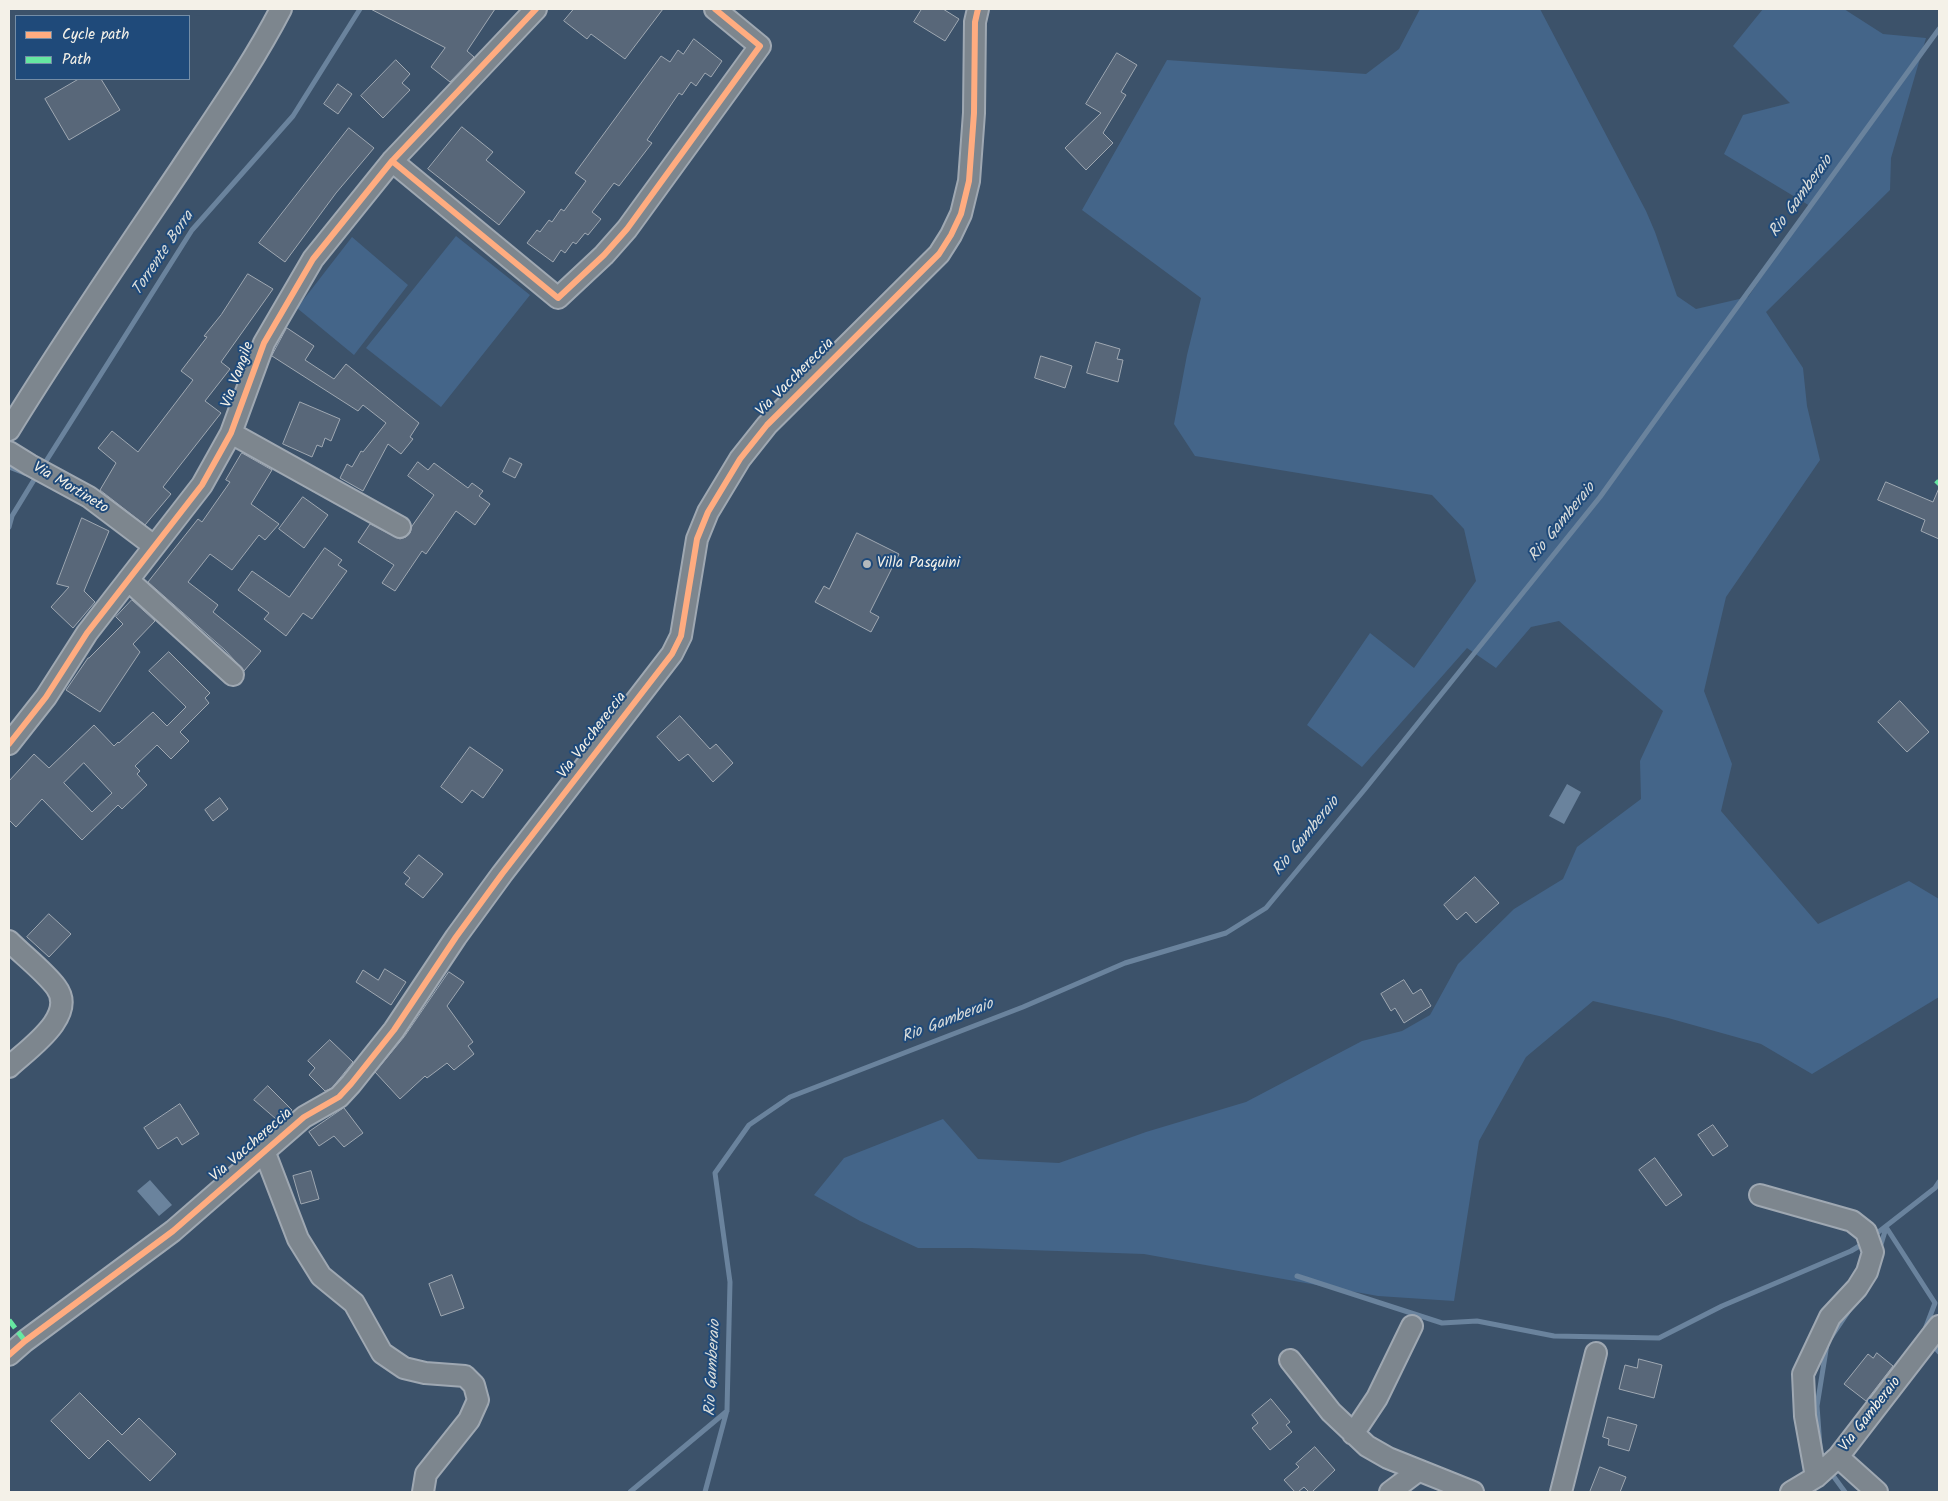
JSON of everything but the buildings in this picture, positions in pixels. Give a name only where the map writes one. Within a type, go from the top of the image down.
[{"type":"street","points":[[9,430],[47,369],[242,75],[281,9]]},
{"type":"street","name":"Via Vangile","points":[[9,744],[33,715],[87,632],[202,485],[231,433],[264,343],[297,284],[313,260],[392,161],[536,9]]},
{"type":"street","points":[[392,161],[558,298],[604,255],[627,229],[760,46],[715,9]]},
{"type":"street","name":"Via Vacchereccia","points":[[9,1356],[32,1335],[173,1231],[265,1153],[304,1117],[339,1097],[394,1030],[456,937],[502,874],[672,654],[681,636],[697,539],[708,512],[724,483],[750,444],[877,314],[939,254],[961,214],[969,181],[974,113],[975,22],[978,9]]},
{"type":"street","points":[[231,433],[400,527]]},
{"type":"street","name":"Via Mortineto","points":[[9,452],[30,466],[89,497],[154,546]]},
{"type":"street","points":[[128,580],[234,675]]},
{"type":"street","points":[[9,941],[56,986],[62,998],[62,1009],[52,1026],[9,1067]]},
{"type":"street","points":[[265,1153],[298,1239],[321,1276],[354,1303],[382,1353],[404,1368],[425,1373],[465,1376],[474,1385],[478,1400],[469,1420],[426,1474],[424,1492]]},
{"type":"street","points":[[1760,1195],[1852,1221],[1866,1232],[1873,1252],[1868,1272],[1857,1288],[1830,1317],[1803,1374],[1804,1416],[1816,1477]]},
{"type":"street","points":[[1353,1434],[1377,1398],[1412,1326]]},
{"type":"street","name":"Via Gamberaio","points":[[1791,1492],[1816,1477],[1838,1457],[1939,1326]]},
{"type":"street","points":[[1561,1492],[1596,1353]]},
{"type":"street","points":[[1290,1360],[1326,1407],[1366,1446],[1380,1455],[1473,1492]]},
{"type":"street","points":[[1838,1457],[1878,1492]]},
{"type":"street","points":[[1390,1492],[1418,1470]]},
{"type":"shaded area","points":[[1420,9],[1540,9],[1646,211],[1677,296],[1696,309],[1748,297],[1810,206],[1724,154],[1743,115],[1790,103],[1733,46],[1763,9],[1844,9],[1883,34],[1926,38],[1891,158],[1890,190],[1766,312],[1803,368],[1807,406],[1820,460],[1726,597],[1704,691],[1732,764],[1721,811],[1818,924],[1909,881],[1939,899],[1939,997],[1812,1074],[1761,1044],[1668,1018],[1593,1001],[1526,1057],[1479,1141],[1454,1301],[1378,1296],[1144,1254],[918,1248],[860,1221],[814,1195],[844,1158],[943,1119],[978,1159],[1059,1163],[1146,1132],[1246,1102],[1362,1041],[1402,1031],[1430,1015],[1458,964],[1514,909],[1563,879],[1577,847],[1641,799],[1640,761],[1663,711],[1559,621],[1531,627],[1496,668],[1467,648],[1362,767],[1307,725],[1370,633],[1414,668],[1476,581],[1464,529],[1432,495],[1195,456],[1174,424],[1187,355],[1201,298],[1082,210],[1167,60],[1366,74],[1399,49]]},
{"type":"shaded area","points":[[456,236],[530,295],[441,407],[366,348]]},
{"type":"shaded area","points":[[352,237],[408,285],[354,355],[297,308]]},
{"type":"shaded area","points":[[1567,784],[1581,792],[1564,824],[1549,816]]},
{"type":"shaded area","points":[[150,1180],[172,1205],[159,1216],[137,1191]]},
{"type":"waterway","name":"Torrente Borra","points":[[43,466],[192,230],[293,116],[360,9]]},
{"type":"waterway","name":"Rio Gamberaio","points":[[705,1492],[727,1410],[730,1282],[715,1173],[749,1125],[790,1097],[1023,1007],[1125,963],[1226,933],[1266,908],[1365,789],[1600,497],[1939,29]]},
{"type":"waterway","points":[[9,467],[27,474]]},
{"type":"waterway","name":"Torrente Borra","points":[[9,527],[12,516],[37,475]]},
{"type":"waterway","points":[[1872,1237],[1935,1188],[1939,1182]]},
{"type":"waterway","points":[[1886,1227],[1935,1303],[1924,1332]]},
{"type":"waterway","points":[[1879,1251],[1886,1228]]},
{"type":"waterway","points":[[1297,1276],[1442,1323],[1477,1321],[1554,1336],[1659,1338],[1722,1306],[1851,1251],[1866,1242]]},
{"type":"waterway","points":[[1831,1337],[1850,1309]]},
{"type":"waterway","points":[[1820,1447],[1817,1406],[1827,1344]]},
{"type":"waterway","points":[[1932,1344],[1939,1352]]},
{"type":"waterway","points":[[630,1492],[727,1411]]},
{"type":"waterway","points":[[1834,1477],[1845,1492]]},
{"type":"marked path","points":[[1936,484],[1939,481]]},
{"type":"marked path","points":[[9,1320],[25,1341]]},
{"type":"cycle path","points":[[9,744],[46,697],[87,633],[202,485],[231,433],[264,343],[313,259],[392,161],[536,9]]},
{"type":"cycle path","points":[[392,161],[558,298],[604,255],[627,229],[760,46],[715,9]]},
{"type":"cycle path","points":[[9,1355],[25,1341],[173,1231],[304,1117],[339,1097],[394,1030],[456,937],[502,874],[672,654],[681,636],[697,539],[708,512],[740,459],[767,425],[939,254],[961,214],[969,181],[974,113],[975,22],[978,9]]},
{"type":"place","name":"Villa Pasquini","points":[[867,564]]}]
